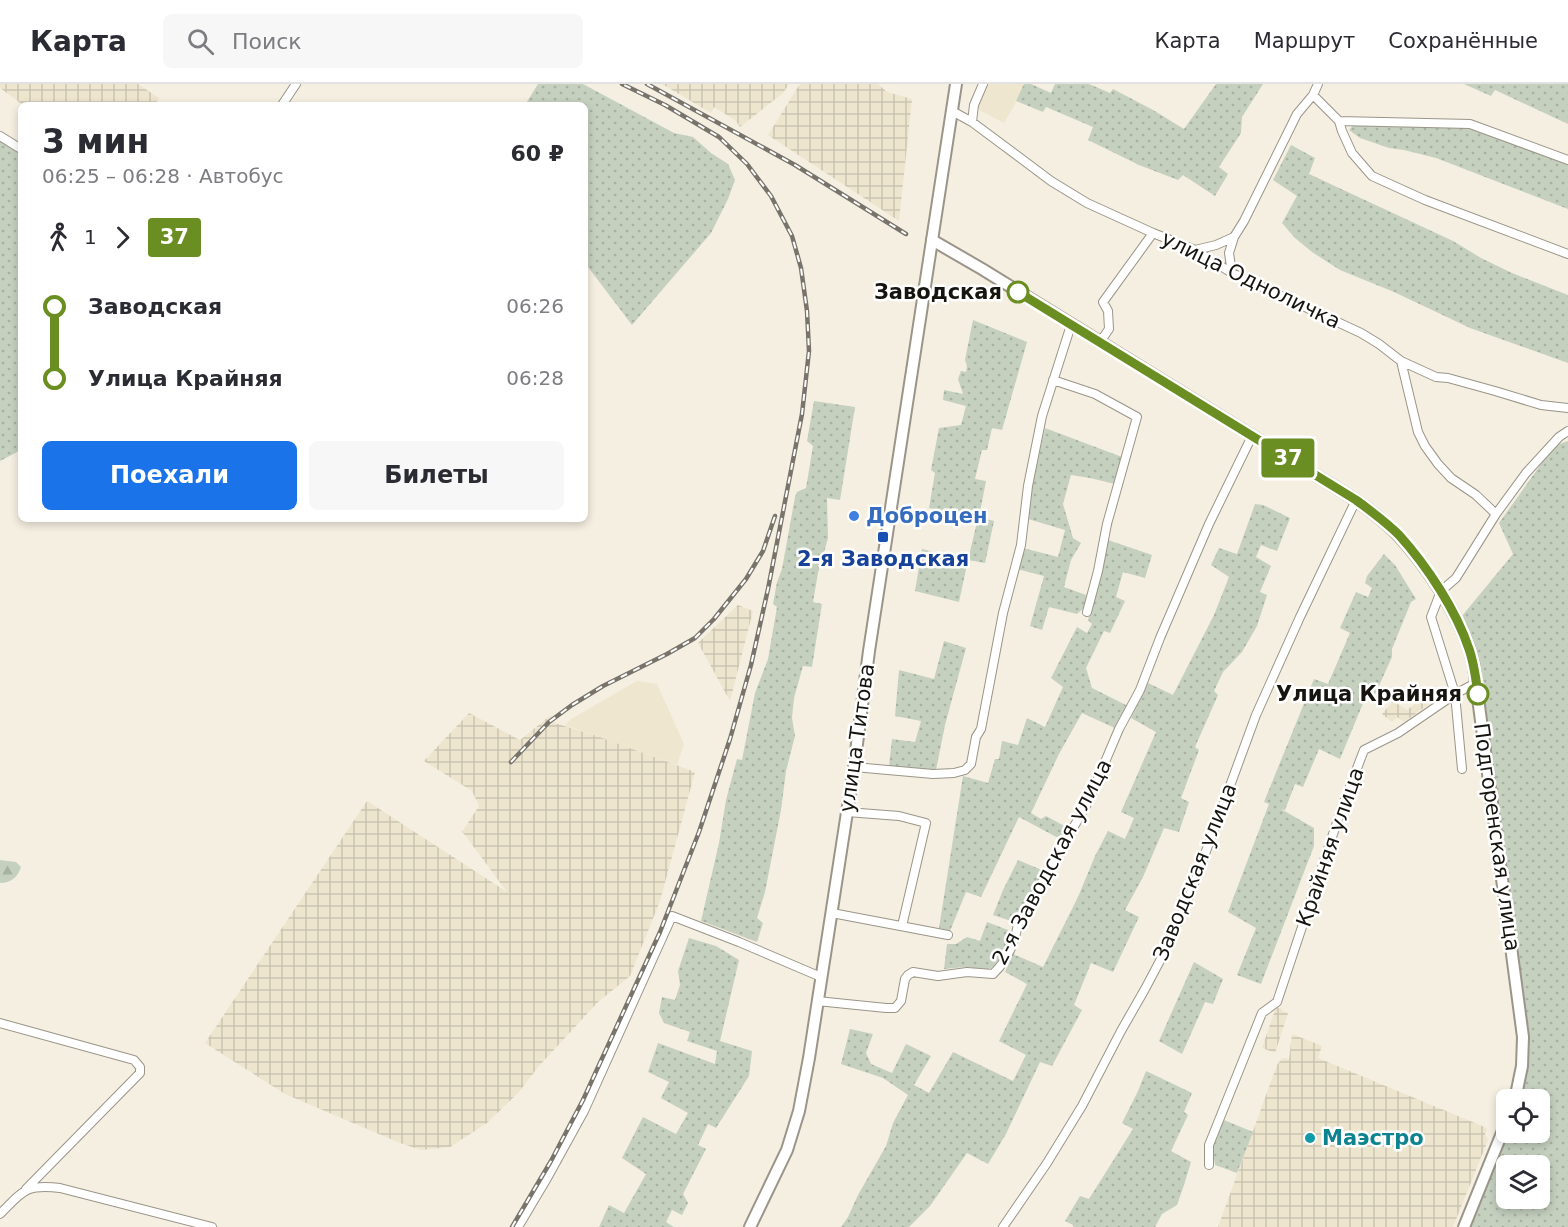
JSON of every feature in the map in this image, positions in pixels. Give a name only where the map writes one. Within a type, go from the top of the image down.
[{"type":"street","points":[[284,102],[296,84]]},
{"type":"street","name":"улица Титова","points":[[750,1227],[787,1150],[799,1111],[832,913],[869,651],[956,84]]},
{"type":"street","points":[[972,122],[974,105],[982,84]]},
{"type":"street","points":[[1232,273],[1229,253],[1233,237],[1297,114],[1313,95],[1318,84]]},
{"type":"street","points":[[1313,95],[1339,121],[1352,153],[1372,176],[1425,200],[1568,254]]},
{"type":"street","name":"улица Одноличка","points":[[952,111],[972,122],[1051,181],[1087,202],[1152,233],[1195,250],[1232,273],[1361,333],[1401,362],[1436,377],[1448,378],[1541,405],[1568,408]]},
{"type":"street","points":[[1339,121],[1470,124],[1568,159]]},
{"type":"street","points":[[0,136],[18,147]]},
{"type":"street","points":[[1100,342],[1109,329],[1108,311],[1103,302],[1152,233]]},
{"type":"street","points":[[1195,250],[1216,245],[1233,237]]},
{"type":"street","name":"Подгоренская улица","points":[[932,240],[1356,500],[1399,535],[1441,591],[1469,649],[1476,683],[1523,1037],[1522,1066],[1517,1089]]},
{"type":"street","points":[[854,767],[933,774],[954,773],[965,770],[971,764],[976,736],[981,729],[1004,613],[1021,545],[1028,486],[1042,416],[1071,325]]},
{"type":"street","points":[[1401,362],[1418,432],[1425,446],[1437,464],[1451,478],[1476,495],[1496,514]]},
{"type":"street","points":[[1053,380],[1095,394],[1137,417],[1107,524],[1087,612]]},
{"type":"street","points":[[1462,769],[1455,694],[1431,618],[1441,591],[1456,578],[1496,514],[1526,473],[1559,436],[1568,431]]},
{"type":"street","name":"2-я Заводская улица","points":[[817,1001],[895,1008],[901,1001],[904,979],[913,972],[938,976],[967,972],[993,974],[1002,966],[1016,938],[1018,924],[1088,802],[1119,729],[1140,690],[1209,524],[1252,436]]},
{"type":"street","name":"Заводская улица","points":[[1003,1227],[1047,1163],[1082,1106],[1163,955],[1191,892],[1256,716],[1356,500]]},
{"type":"street","name":"Крайняя улица","points":[[1209,1165],[1209,1145],[1263,1013],[1278,1000],[1341,810],[1364,750],[1398,733],[1455,694],[1476,683]]},
{"type":"street","points":[[847,812],[888,815],[926,823],[902,926]]},
{"type":"street","points":[[832,913],[948,935]]},
{"type":"street","points":[[518,1227],[584,1111],[672,916],[821,977]]},
{"type":"street","points":[[0,1023],[134,1060],[141,1067],[140,1073],[0,1214]]},
{"type":"street","points":[[1464,1227],[1498,1143]]},
{"type":"street","points":[[26,1189],[42,1186],[60,1188],[212,1227]]},
{"type":"shaded area","points":[[0,84],[138,84],[159,98],[157,102],[19,102],[0,88]]},
{"type":"shaded area","points":[[662,84],[789,84],[783,93],[740,127],[735,120],[714,107],[711,113]]},
{"type":"shaded area","points":[[800,84],[878,84],[887,92],[912,99],[899,221],[768,135]]},
{"type":"shaded area","points":[[985,84],[1024,84],[1004,123],[977,107]]},
{"type":"shaded area","points":[[738,605],[753,611],[730,701],[698,643]]},
{"type":"shaded area","points":[[637,681],[657,684],[684,744],[677,765],[565,725],[571,719]]},
{"type":"shaded area","points":[[1427,695],[1432,702],[1404,722],[1397,717],[1392,722],[1382,714],[1393,701],[1407,710]]},
{"type":"shaded area","points":[[469,713],[520,740],[551,715],[555,723],[695,772],[660,901],[630,976],[598,1002],[539,1066],[518,1093],[487,1123],[450,1147],[421,1150],[285,1094],[205,1043],[367,801],[507,892],[462,832],[479,806],[472,791],[424,761]]},
{"type":"shaded area","points":[[1276,1007],[1288,1013],[1275,1053],[1262,1048]]},
{"type":"shaded area","points":[[1292,1034],[1322,1046],[1318,1058],[1487,1128],[1485,1134],[1488,1140],[1453,1227],[1218,1227],[1277,1065],[1282,1058],[1289,1059]]},
{"type":"green space","points":[[538,84],[583,84],[674,133],[693,137],[728,164],[735,180],[711,233],[632,325],[588,267],[588,102],[527,102]]},
{"type":"green space","points":[[1024,84],[1031,84],[1051,93],[1055,84],[1089,84],[1110,93],[1113,89],[1184,129],[1216,84],[1263,84],[1242,117],[1241,133],[1219,167],[1228,174],[1215,196],[1183,175],[1178,180],[1139,165],[1088,140],[1093,127],[1046,107],[1043,112],[1016,101]]},
{"type":"green space","points":[[1464,84],[1568,84],[1568,124],[1495,90],[1491,96]]},
{"type":"green space","points":[[1353,125],[1463,127],[1568,165],[1568,209],[1436,158],[1389,148],[1360,138],[1349,130]]},
{"type":"green space","points":[[0,136],[18,147],[18,452],[0,461]]},
{"type":"green space","points":[[1291,145],[1315,158],[1309,174],[1453,241],[1512,273],[1568,295],[1568,363],[1470,328],[1394,292],[1340,270],[1312,252],[1282,223],[1297,196],[1273,180]]},
{"type":"green space","points":[[973,320],[1027,342],[1002,430],[992,428],[987,450],[982,450],[975,479],[986,481],[979,517],[994,521],[985,563],[968,560],[978,518],[929,508],[935,473],[931,470],[939,428],[961,425],[966,406],[943,400],[944,390],[963,394],[958,379],[961,371],[966,372],[965,360]]},
{"type":"green space","points":[[814,401],[855,407],[840,500],[827,498],[828,538],[813,602],[822,604],[812,667],[803,666],[794,698],[792,718],[795,736],[786,771],[765,892],[757,918],[763,923],[757,942],[701,921],[719,843],[726,800],[737,759],[742,760],[755,693],[768,659],[777,607],[773,604],[795,497],[797,492],[806,488],[813,446],[807,441]]},
{"type":"green space","points":[[1045,428],[1122,457],[1115,484],[1071,475],[1063,504],[1073,538],[1081,543],[1071,560],[1064,587],[1086,595],[1085,607],[1077,614],[1049,607],[1042,630],[1030,626],[1044,576],[1017,569],[1023,548],[1058,557],[1065,530],[1028,519],[1030,495]]},
{"type":"green space","points":[[1568,441],[1568,1227],[1471,1227],[1496,1163],[1496,1209],[1550,1209],[1550,1155],[1499,1155],[1504,1143],[1550,1143],[1550,1089],[1522,1089],[1528,1052],[1504,845],[1473,639],[1462,616],[1513,554],[1499,523],[1554,446]]},
{"type":"green space","points":[[1255,504],[1263,505],[1290,518],[1277,551],[1261,545],[1256,557],[1271,566],[1260,592],[1267,595],[1257,626],[1242,652],[1223,672],[1214,691],[1218,695],[1195,747],[1199,750],[1181,798],[1189,802],[1179,832],[1164,828],[1143,877],[1125,910],[1139,917],[1113,972],[1091,963],[1074,1005],[1082,1010],[1052,1066],[1040,1062],[1006,1134],[988,1164],[967,1153],[930,1206],[909,1227],[841,1227],[886,1146],[893,1123],[908,1095],[883,1078],[841,1064],[850,1029],[873,1034],[866,1053],[871,1064],[892,1073],[906,1044],[931,1056],[914,1085],[929,1093],[953,1052],[1013,1081],[1026,1055],[999,1041],[1027,984],[1005,972],[1013,954],[1043,967],[1108,831],[1125,839],[1134,818],[1121,812],[1156,732],[1131,718],[1148,683],[1173,695],[1214,615],[1229,577],[1211,565],[1219,548],[1237,554]]},
{"type":"green space","points":[[1108,540],[1152,555],[1145,578],[1123,572],[1116,597],[1125,601],[1110,633],[1104,631],[1086,668],[1092,688],[1128,706],[1117,729],[1082,713],[1059,754],[1031,813],[1041,819],[1046,816],[1068,828],[1062,840],[1019,817],[981,897],[966,892],[950,931],[939,928],[963,776],[988,783],[995,759],[999,759],[1002,741],[1018,745],[1027,718],[1045,727],[1063,687],[1051,678],[1077,627],[1087,633],[1092,624],[1088,620]]},
{"type":"green space","points":[[922,549],[968,560],[959,602],[915,591]]},
{"type":"green space","points":[[1384,554],[1395,565],[1416,599],[1411,602],[1392,649],[1392,657],[1373,699],[1364,701],[1340,759],[1319,749],[1303,787],[1295,784],[1285,810],[1281,809],[1314,828],[1314,846],[1261,984],[1237,975],[1256,928],[1228,912],[1269,804],[1264,802],[1314,679],[1328,684],[1350,633],[1340,628],[1356,592],[1368,597],[1372,588],[1365,583],[1367,576]]},
{"type":"green space","points":[[944,641],[966,648],[945,725],[936,770],[889,766],[892,739],[915,742],[921,721],[895,716],[899,670],[934,679]]},
{"type":"green space","points":[[0,860],[16,862],[21,867],[11,881],[0,883]]},
{"type":"green space","points":[[1018,860],[1044,871],[1017,917],[1011,921],[993,915]]},
{"type":"green space","points":[[987,922],[1008,930],[1012,934],[999,962],[988,969],[964,967],[944,969],[947,944],[956,944],[967,937],[980,941]]},
{"type":"green space","points":[[689,938],[716,946],[739,960],[720,1041],[752,1051],[749,1076],[716,1128],[708,1124],[698,1145],[706,1149],[683,1194],[688,1203],[682,1215],[672,1210],[666,1222],[674,1227],[599,1227],[609,1205],[624,1213],[646,1174],[622,1158],[643,1117],[676,1134],[688,1113],[661,1098],[669,1082],[648,1072],[658,1043],[715,1064],[717,1051],[687,1041],[690,1032],[664,1023],[659,1013],[662,997],[675,1000],[680,985],[678,971]]},
{"type":"green space","points":[[1194,962],[1223,979],[1213,1004],[1205,1002],[1182,1054],[1159,1041]]},
{"type":"green space","points":[[1146,1071],[1192,1093],[1184,1112],[1188,1115],[1171,1151],[1191,1162],[1177,1205],[1162,1214],[1155,1227],[1073,1227],[1065,1221],[1080,1196],[1089,1199],[1133,1129],[1122,1123]]},
{"type":"green space","points":[[1224,1120],[1253,1132],[1237,1173],[1215,1165],[1212,1146]]},
{"type":"railway","points":[[512,1227],[551,1161],[583,1100],[660,932],[699,832],[730,739],[751,665],[802,414],[809,351],[807,311],[801,268],[792,236],[771,196],[747,164],[719,137],[665,105],[622,84]]},
{"type":"railway","points":[[647,84],[795,165],[906,234]]},
{"type":"railway","points":[[511,762],[549,722],[572,705],[603,686],[695,638],[714,619],[746,579],[763,551],[775,516]]},
{"type":"bus line","name":"37","points":[[1018,292],[1356,500],[1380,518],[1399,535],[1441,591],[1469,649],[1478,694]]},
{"type":"place","name":"Заводская","points":[[1018,292]]},
{"type":"place","name":"Доброцен","points":[[854,516]]},
{"type":"place","name":"2-я Заводская","points":[[883,537]]},
{"type":"place","name":"Улица Крайняя","points":[[1478,694]]},
{"type":"place","name":"Маэстро","points":[[1310,1138]]}]
